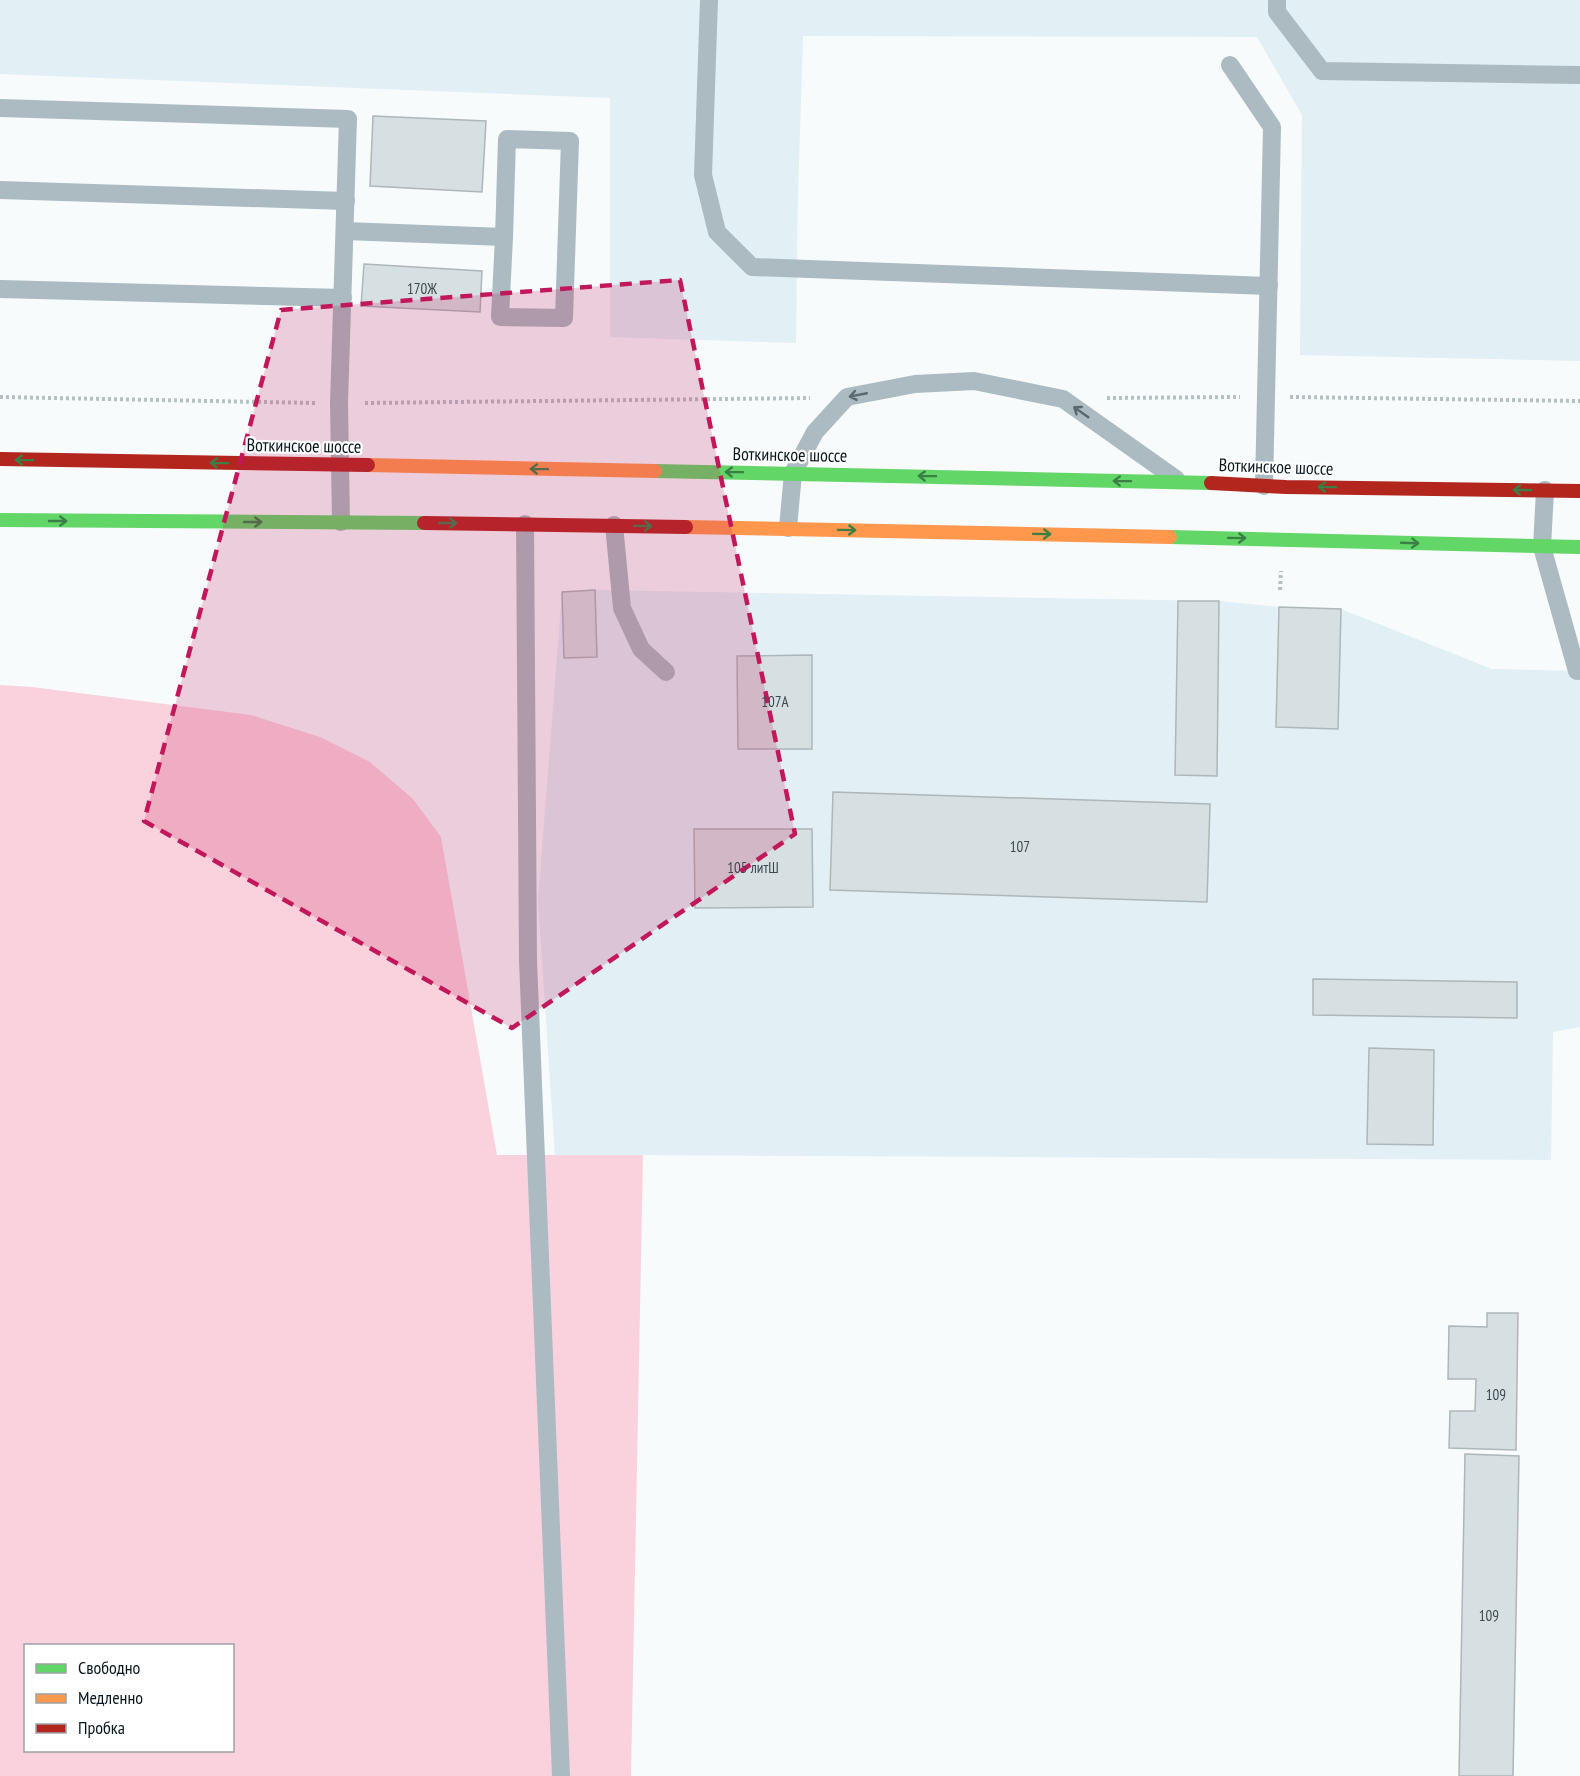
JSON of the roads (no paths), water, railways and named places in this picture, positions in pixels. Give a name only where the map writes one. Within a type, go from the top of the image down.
[{"type":"main road","name":"Воткинское шоссе","points":[[0,459],[793,472],[1264,486],[1580,491]]},
{"type":"main road","points":[[0,520],[614,525],[1580,547]]},
{"type":"lane","points":[[709,0],[703,175],[717,232],[752,267],[1269,286]]},
{"type":"lane","points":[[1277,0],[1277,12],[1322,71],[1580,75]]},
{"type":"lane","points":[[1230,65],[1272,127],[1264,486]]},
{"type":"lane","points":[[0,108],[348,118],[339,403],[341,522]]},
{"type":"lane","points":[[507,139],[570,141],[564,318],[500,317],[504,237],[507,139]]},
{"type":"lane","points":[[0,190],[346,201]]},
{"type":"lane","points":[[345,231],[504,237]]},
{"type":"lane","points":[[0,289],[343,298]]},
{"type":"lane","points":[[788,528],[793,472],[814,432],[847,398],[915,384],[974,381],[1063,399],[1180,482]]},
{"type":"lane","points":[[1545,490],[1542,547],[1577,671]]},
{"type":"lane","points":[[525,524],[528,960],[561,1776]]},
{"type":"lane","points":[[614,525],[622,608],[641,649],[666,672]]}]
